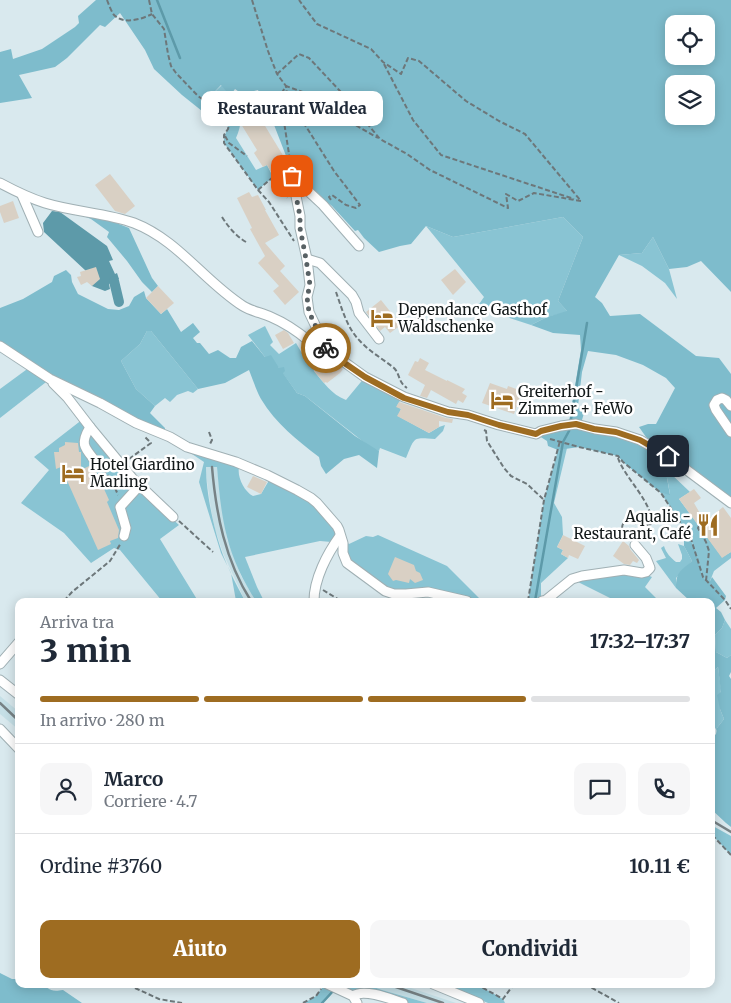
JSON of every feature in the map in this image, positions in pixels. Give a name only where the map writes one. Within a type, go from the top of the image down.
[{"type":"street","points":[[292,176],[323,205],[359,246]]},
{"type":"street","points":[[292,176],[310,285],[307,297],[309,312],[320,336],[319,341]]},
{"type":"street","points":[[0,183],[22,195],[46,203],[116,218],[138,225],[175,248],[244,307],[286,324],[309,342],[319,341]]},
{"type":"street","points":[[22,195],[38,232]]},
{"type":"street","points":[[306,259],[320,263],[352,295],[360,313],[379,339]]},
{"type":"street","points":[[319,341],[340,360],[365,377],[404,398],[448,412],[468,415],[536,434],[541,431],[576,424],[616,432],[640,440],[668,456],[731,503]]},
{"type":"street","points":[[0,346],[50,379],[136,423],[170,437],[187,447],[236,462],[267,475],[311,498],[337,526],[344,558],[349,565],[385,592],[394,594],[428,592],[454,598]]},
{"type":"street","points":[[50,379],[67,397],[132,479],[173,517]]},
{"type":"street","points":[[731,406],[722,398],[717,400],[714,405],[731,432]]},
{"type":"street","points":[[90,427],[84,437],[84,447],[97,463]]},
{"type":"street","points":[[123,539],[126,528],[120,507],[140,485]]},
{"type":"street","points":[[314,598],[317,580],[332,548],[340,536]]},
{"type":"street","points":[[548,598],[572,579],[582,576],[624,570],[646,572],[650,568],[646,558],[635,545]]},
{"type":"street","points":[[0,664],[15,647]]},
{"type":"street","points":[[0,680],[15,692]]},
{"type":"street","points":[[0,730],[15,745]]},
{"type":"street","points":[[335,988],[355,999],[357,993],[367,993],[403,1003]]},
{"type":"street","points":[[442,988],[478,1003]]},
{"type":"path","points":[[107,0],[114,15],[121,19],[128,21],[152,14]]},
{"type":"path","points":[[149,0],[152,14],[164,28],[171,66],[198,96],[228,120],[229,125],[223,140],[225,146],[273,207],[294,243]]},
{"type":"path","points":[[252,0],[277,74],[286,86],[288,104],[360,205],[356,208],[346,205],[332,195],[330,197],[331,206],[323,205]]},
{"type":"path","points":[[299,0],[318,24],[371,48],[383,62],[413,120],[441,155],[581,201]]},
{"type":"path","points":[[277,74],[299,54],[309,58],[340,91],[380,139]]},
{"type":"path","points":[[383,62],[401,74],[408,58],[419,61],[466,102],[525,134],[581,201]]},
{"type":"path","points":[[286,86],[325,100],[357,126],[407,154],[430,170],[508,208],[506,194],[518,201],[534,193],[581,201]]},
{"type":"path","points":[[286,86],[280,96],[292,176]]},
{"type":"path","points":[[224,134],[229,143],[247,156]]},
{"type":"path","points":[[258,190],[273,177],[287,198]]},
{"type":"path","points":[[222,217],[228,227],[246,242]]},
{"type":"path","points":[[480,427],[486,431],[487,441],[511,476],[527,484],[544,500]]},
{"type":"path","points":[[536,434],[543,438],[618,456],[661,493],[691,539],[703,578],[725,600],[731,609]]},
{"type":"path","points":[[121,465],[151,443],[144,437]]},
{"type":"path","points":[[528,598],[544,500],[560,441]]},
{"type":"path","points":[[618,456],[620,465],[642,495],[652,518],[651,524],[648,526],[638,525],[629,520],[622,525],[622,528],[635,545]]},
{"type":"path","points":[[97,463],[113,483],[119,498],[120,507]]},
{"type":"path","points":[[173,517],[213,552]]},
{"type":"path","points":[[699,526],[698,528],[709,551],[706,581]]},
{"type":"path","points":[[67,598],[110,561],[123,539]]},
{"type":"path","points":[[317,580],[322,589],[336,598]]},
{"type":"path","points":[[715,838],[731,856]]},
{"type":"path","points":[[134,988],[159,999],[182,1003]]},
{"type":"path","points":[[304,1003],[328,988]]},
{"type":"path","points":[[483,988],[503,999],[511,988]]},
{"type":"path","points":[[592,988],[619,1003]]},
{"type":"shaded area","points":[[96,0],[731,0],[731,292],[701,261],[687,267],[669,269],[653,237],[642,253],[619,255],[595,297],[602,303],[610,316],[640,314],[696,356],[719,358],[731,374],[731,499],[646,437],[639,427],[656,424],[675,388],[666,378],[643,365],[616,355],[588,351],[582,372],[578,406],[584,413],[582,420],[577,423],[616,432],[665,454],[664,461],[670,495],[661,493],[618,456],[579,447],[558,450],[548,446],[547,441],[536,434],[569,422],[581,350],[580,335],[553,333],[531,325],[547,317],[567,311],[558,301],[583,237],[563,217],[453,237],[426,226],[411,244],[379,252],[358,230],[355,231],[332,206],[302,182],[294,167],[288,161],[264,99],[258,90],[242,94],[235,89],[230,96],[221,85],[206,101],[212,106],[212,119],[154,69],[145,50],[120,13],[105,27],[100,25],[67,58],[55,67],[19,75],[32,98],[0,103],[0,52],[11,49],[13,59],[42,49],[79,23],[78,16]]},
{"type":"shaded area","points":[[222,85],[240,115],[236,138],[256,170],[267,165],[273,177],[258,190],[224,143],[228,120],[205,101]]},
{"type":"shaded area","points":[[52,211],[60,212],[107,246],[113,260],[109,261],[119,279],[109,284],[110,289],[105,291],[92,286],[86,271],[44,232],[43,223]]},
{"type":"shaded area","points":[[70,211],[114,222],[129,228],[152,278],[158,286],[152,292],[142,282],[107,237],[109,232],[91,219]]},
{"type":"shaded area","points":[[563,217],[583,237],[558,301],[568,312],[547,317],[531,325],[494,313],[475,310],[484,297],[426,226],[453,237]]},
{"type":"shaded area","points":[[653,237],[669,269],[677,299],[665,283],[642,266],[619,255],[642,253]]},
{"type":"shaded area","points":[[66,270],[71,275],[78,294],[108,309],[119,310],[129,306],[134,297],[144,291],[146,298],[161,314],[167,309],[181,332],[193,323],[200,332],[193,338],[209,354],[218,350],[230,358],[236,358],[241,347],[252,341],[265,357],[271,355],[279,368],[284,367],[285,371],[283,373],[297,393],[305,396],[355,436],[379,451],[377,468],[359,455],[344,459],[326,474],[321,466],[319,457],[287,431],[267,408],[259,396],[249,370],[225,383],[198,389],[151,331],[147,331],[140,344],[121,361],[136,389],[155,406],[150,413],[165,428],[165,435],[136,423],[0,346],[0,308],[23,299],[52,282],[54,276]]},
{"type":"shaded area","points":[[265,326],[273,342],[270,345],[279,354],[296,343],[303,355],[316,346],[327,358],[320,364],[315,365],[314,371],[328,388],[341,398],[346,400],[365,377],[402,397],[397,406],[401,409],[398,416],[429,433],[445,425],[443,431],[435,439],[422,438],[415,440],[406,458],[380,448],[379,451],[370,447],[305,396],[297,393],[279,368],[265,357],[248,335]]},
{"type":"shaded area","points":[[147,331],[151,331],[198,389],[193,393],[188,391],[177,395],[170,402],[165,398],[155,406],[136,389],[121,361],[140,344]]},
{"type":"shaded area","points":[[30,367],[50,379],[0,418],[0,389]]},
{"type":"shaded area","points":[[83,419],[138,487],[179,525],[160,539],[196,598],[160,598],[120,550],[114,548],[91,563],[64,533],[21,503],[49,470],[34,457]]},
{"type":"shaded area","points":[[567,448],[554,503],[562,517],[563,535],[557,547],[563,550],[561,554],[568,558],[541,583],[541,598],[528,598],[544,500],[558,450]]},
{"type":"shaded area","points":[[189,452],[239,467],[242,483],[253,496],[261,494],[271,477],[305,495],[349,544],[366,536],[373,537],[378,535],[447,566],[479,598],[455,598],[440,594],[394,594],[349,565],[343,543],[320,541],[245,557],[262,598],[254,598],[239,570],[229,545],[222,511],[217,467],[206,467],[211,511],[227,566],[221,553],[199,482],[204,462]]},
{"type":"shaded area","points":[[664,461],[669,472],[690,492],[679,499],[722,557],[731,552],[731,558],[714,571],[710,581],[706,581],[703,577],[691,539],[661,493],[670,494]]},
{"type":"shaded area","points":[[205,467],[217,467],[227,539],[241,576],[254,598],[244,598],[223,553],[211,509]]},
{"type":"shaded area","points":[[688,535],[694,547],[703,577],[706,581],[710,581],[712,577],[726,596],[725,600],[716,608],[721,612],[725,620],[722,628],[715,635],[715,598],[687,598],[676,588],[678,575],[692,561],[684,546],[684,538]]},
{"type":"shaded area","points":[[678,544],[684,546],[692,561],[676,578],[676,588],[656,561],[666,558],[661,548],[664,546],[672,559],[680,562],[682,555]]},
{"type":"shaded area","points":[[642,573],[652,577],[645,587],[656,598],[610,598],[572,579],[582,576]]},
{"type":"shaded area","points":[[231,574],[243,598],[235,598]]},
{"type":"shaded area","points":[[725,620],[731,629],[731,655],[727,658],[716,652],[715,635],[722,628]]},
{"type":"shaded area","points":[[715,635],[716,652],[727,658],[731,655],[731,672],[729,676],[731,679],[731,827],[715,813],[715,735],[717,728],[724,719],[717,695],[721,692],[718,667],[715,670]]},
{"type":"shaded area","points":[[718,667],[721,688],[720,709],[724,719],[717,728],[717,731],[715,728],[715,670]]},
{"type":"shaded area","points":[[0,696],[15,709],[15,727],[0,714]]},
{"type":"shaded area","points":[[715,827],[731,836],[731,855],[715,838]]},
{"type":"shaded area","points":[[0,973],[15,979],[15,988],[63,990],[82,1003],[0,1003]]},
{"type":"shaded area","points":[[322,988],[376,988],[427,1003],[403,1003],[336,989],[323,1003],[304,1003],[316,996]]},
{"type":"shaded area","points":[[376,988],[411,988],[456,1003],[427,1003]]},
{"type":"shaded area","points":[[452,988],[483,988],[503,999],[505,1003],[488,1003]]},
{"type":"building","points":[[253,106],[287,162],[271,172],[267,165],[263,167],[254,153],[257,150],[241,124],[245,121],[241,113]]},
{"type":"building","points":[[110,174],[135,206],[125,214],[115,211],[95,185]]},
{"type":"building","points":[[249,192],[252,197],[258,195],[279,235],[265,243],[285,266],[280,271],[299,292],[285,305],[273,291],[279,286],[258,263],[265,256],[250,229],[252,228],[237,198]]},
{"type":"building","points":[[13,201],[19,218],[4,223],[0,206]]},
{"type":"building","points":[[96,267],[100,279],[92,286],[87,282],[81,285],[77,277],[81,276],[80,272]]},
{"type":"building","points":[[455,269],[466,282],[453,295],[441,280]]},
{"type":"building","points":[[158,286],[174,303],[161,314],[146,298]]},
{"type":"building","points":[[381,300],[401,325],[390,333],[385,327],[380,331],[366,312]]},
{"type":"building","points":[[284,330],[294,343],[283,349],[275,335]]},
{"type":"building","points":[[329,358],[343,369],[327,383],[324,383],[314,371],[314,366]]},
{"type":"building","points":[[420,358],[429,363],[425,370],[465,389],[462,393],[467,396],[463,403],[458,400],[456,404],[431,390],[427,398],[420,396],[425,385],[408,375],[415,361],[418,362]]},
{"type":"building","points":[[490,383],[507,389],[508,386],[522,391],[514,414],[482,403]]},
{"type":"building","points":[[399,402],[453,419],[452,423],[439,421],[439,427],[429,433],[397,416],[401,409],[396,407]]},
{"type":"building","points":[[65,442],[78,443],[79,452],[81,452],[81,470],[91,465],[95,469],[109,500],[107,502],[119,530],[118,538],[110,541],[111,544],[98,550],[61,467],[56,469],[54,452],[59,452],[59,448],[65,445]]},
{"type":"building","points":[[253,476],[267,482],[261,494],[247,487]]},
{"type":"building","points":[[694,489],[701,498],[694,503],[705,522],[723,507],[731,518],[731,552],[722,558],[679,499]]},
{"type":"building","points":[[563,535],[585,546],[578,559],[569,555],[568,558],[561,554],[563,550],[557,547]]},
{"type":"building","points":[[623,541],[639,560],[637,563],[633,561],[630,565],[624,564],[613,556]]},
{"type":"building","points":[[395,557],[414,565],[423,580],[415,583],[410,579],[409,583],[393,581],[388,574]]},
{"type":"waterway","points":[[157,0],[180,58]]},
{"type":"waterway","points":[[114,281],[119,302]]},
{"type":"waterway","points":[[536,598],[563,442],[569,431],[587,323]]},
{"type":"waterway","points":[[322,1003],[334,990]]},
{"type":"railway","points":[[212,467],[216,502],[223,536],[228,553],[249,598]]},
{"type":"railway","points":[[0,703],[15,717]]},
{"type":"railway","points":[[715,822],[731,832]]},
{"type":"railway","points":[[399,988],[443,1003]]},
{"type":"way so far","points":[[292,176],[310,285],[307,297],[309,312],[320,336],[319,341],[326,348]]},
{"type":"place","name":"Restaurant Waldea","points":[[292,176]]},
{"type":"place","name":"Dependance Gasthof Waldschenke","points":[[382,318]]},
{"type":"place","name":"Greiterhof - Zimmer + FeWo","points":[[502,400]]},
{"type":"place","name":"Hotel Giardino Marling","points":[[73,473]]},
{"type":"place","name":"Aqualis - Restaurant, Café","points":[[708,525]]},
{"type":"route","points":[[326,348],[365,377],[404,398],[438,409],[468,415],[536,434],[541,431],[576,424],[616,432],[640,440],[668,456]]}]
